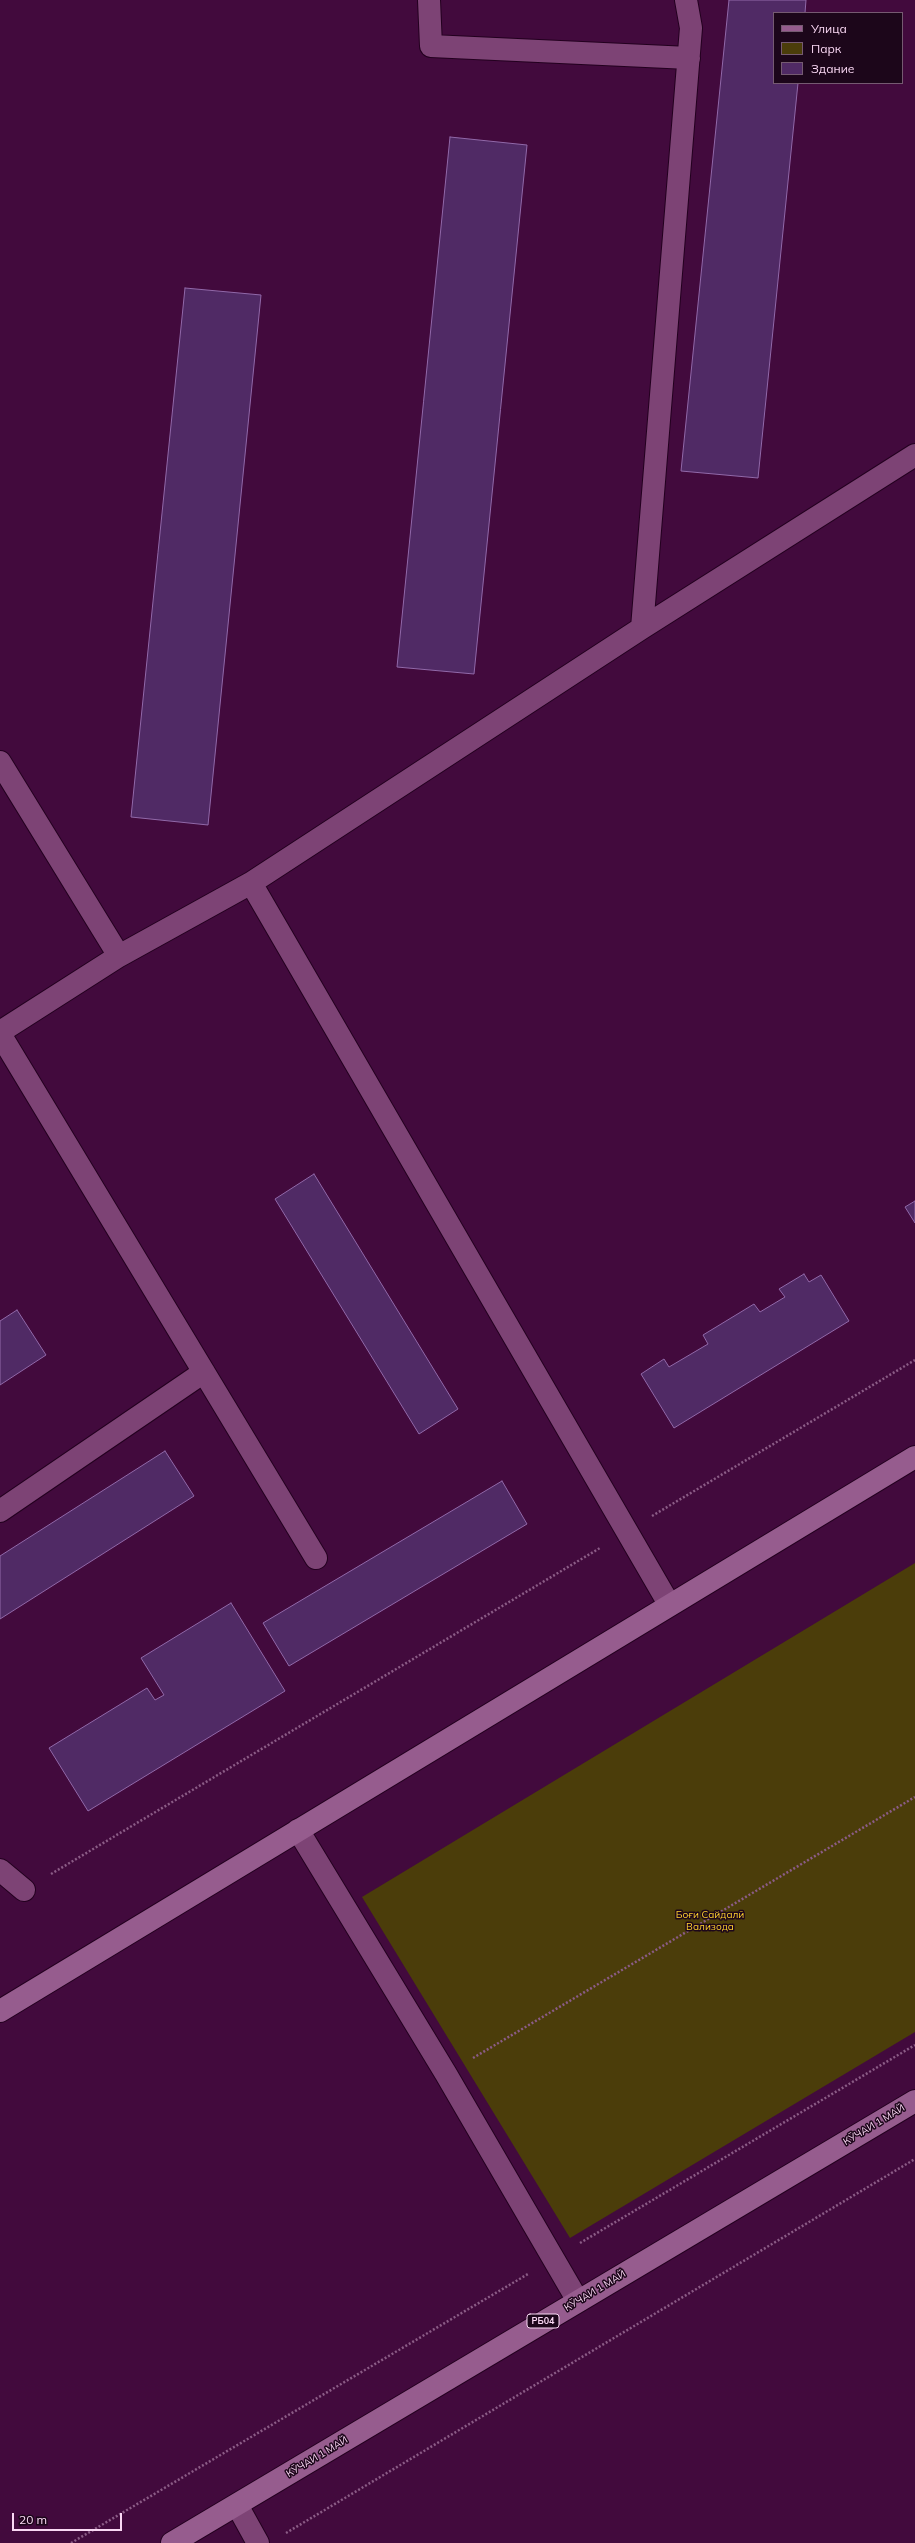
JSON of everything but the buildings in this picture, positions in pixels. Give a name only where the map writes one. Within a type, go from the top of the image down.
[{"type":"main road","points":[[0,2011],[669,1604],[915,1457]]},
{"type":"main road","name":"КӮЧАИ 1 МАЙ","points":[[172,2543],[915,2101]]},
{"type":"street","points":[[429,0],[431,46],[689,58]]},
{"type":"street","points":[[642,628],[692,28],[686,0]]},
{"type":"street","points":[[316,1558],[0,1033],[119,956],[251,883],[642,628],[915,455]]},
{"type":"street","points":[[4,776],[119,956]]},
{"type":"street","points":[[251,883],[669,1604]]},
{"type":"street","points":[[0,1511],[204,1372]]},
{"type":"street","points":[[298,1830],[446,2074],[578,2301]]},
{"type":"street","points":[[0,1870],[24,1890]]},
{"type":"street","points":[[238,2505],[258,2543]]},
{"type":"path","points":[[24,1890],[915,1360]]},
{"type":"path","points":[[446,2074],[915,1798]]},
{"type":"path","points":[[71,2543],[915,2045]]},
{"type":"path","points":[[282,2535],[915,2159]]},
{"type":"green space","name":"Боғи Сайдалӣ Вализода","points":[[915,1563],[915,2032],[570,2238],[362,1897]]}]
